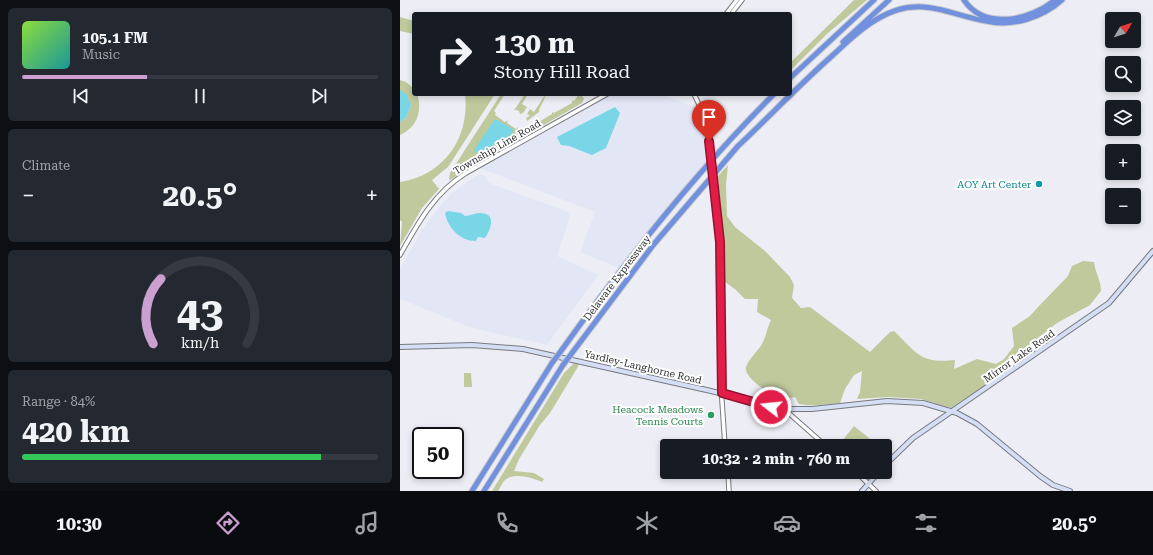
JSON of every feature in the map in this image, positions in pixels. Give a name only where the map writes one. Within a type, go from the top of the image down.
[{"type":"highway","points":[[792,76],[873,0]]},
{"type":"highway","name":"Delaware Expressway","points":[[792,90],[890,0]]},
{"type":"highway","points":[[964,0],[974,11],[984,16],[1006,19],[1030,14],[1055,0]]},
{"type":"highway","points":[[792,94],[825,62],[869,24],[884,15],[907,8],[924,6],[944,9],[985,21],[1014,22],[1046,12],[1062,0]]},
{"type":"highway","name":"Delaware Expressway","points":[[472,491],[552,363],[617,274],[665,213],[708,164],[772,96]]},
{"type":"highway","name":"Delaware Expressway","points":[[484,491],[563,365],[654,244],[737,147],[786,96]]},
{"type":"highway","points":[[737,147],[790,96]]},
{"type":"main road","name":"Mirror Lake Road","points":[[892,458],[913,438],[953,412],[1109,303],[1153,251]]},
{"type":"main road","name":"Yardley-Langhorne Road","points":[[400,347],[472,345],[523,349],[722,393],[784,409],[812,409],[897,401],[923,403],[953,412],[987,431],[1048,482],[1070,491]]},
{"type":"main road","points":[[862,491],[873,479]]},
{"type":"street","points":[[728,12],[737,0]]},
{"type":"street","points":[[733,12],[742,0]]},
{"type":"street","name":"Township Line Road","points":[[400,255],[424,213],[438,196],[452,183],[466,173],[603,96]]},
{"type":"street","points":[[695,96],[706,121],[720,242],[722,393],[725,439]]},
{"type":"street","points":[[784,409],[818,439]]},
{"type":"street","points":[[728,479],[729,491]]},
{"type":"street","points":[[863,479],[876,491]]},
{"type":"shaded area","points":[[603,96],[665,96],[703,110],[707,121],[711,161],[621,269],[580,252],[595,212],[477,167]]},
{"type":"shaded area","points":[[478,174],[484,175],[489,183],[571,213],[557,256],[598,275],[547,345],[472,328],[400,299],[400,269],[422,230],[439,207],[453,192]]},
{"type":"green space","points":[[854,0],[867,0],[828,33],[792,69],[792,61]]},
{"type":"green space","points":[[400,17],[412,20],[412,34],[400,31]]},
{"type":"green space","points":[[400,80],[406,82],[412,87],[412,96],[418,96],[419,100],[419,112],[411,128],[400,135],[400,122],[406,118],[411,105],[400,90]]},
{"type":"green space","points":[[465,96],[494,96],[448,167],[432,180],[439,189],[422,208],[400,246],[402,222],[400,220],[400,182],[416,178],[429,171],[441,163],[451,152],[463,125]]},
{"type":"green space","points":[[500,96],[504,96],[494,111],[496,113],[495,115],[505,122],[508,120],[507,123],[516,129],[518,127],[520,138],[450,180],[450,173]]},
{"type":"green space","points":[[524,96],[527,96],[522,104],[527,107],[523,113],[520,114],[519,111],[513,109],[515,109]]},
{"type":"green space","points":[[545,96],[539,112],[527,121],[526,118],[530,116],[527,114],[530,109],[534,112]]},
{"type":"green space","points":[[578,96],[582,96],[584,99],[582,103],[530,133],[524,132],[524,127],[526,129],[537,123],[537,120],[539,122],[552,114],[552,112],[554,113],[572,103],[572,100],[574,101]]},
{"type":"green space","points":[[728,165],[726,185],[727,216],[735,227],[765,251],[790,277],[794,285],[792,298],[801,308],[810,307],[870,352],[890,332],[894,331],[914,351],[926,358],[943,361],[955,360],[954,369],[977,359],[996,364],[1004,359],[1014,346],[1012,328],[1030,316],[1068,276],[1072,266],[1083,261],[1094,262],[1101,291],[1090,305],[1057,323],[996,371],[994,379],[951,408],[921,399],[889,397],[857,399],[860,392],[862,371],[854,375],[845,389],[840,403],[804,405],[799,404],[795,397],[790,398],[783,403],[777,402],[776,397],[752,380],[746,371],[749,361],[763,341],[771,320],[757,312],[758,299],[745,299],[724,281],[723,236],[718,176]]},
{"type":"green space","points":[[574,363],[579,365],[550,413],[540,425],[519,459],[514,471],[534,473],[544,479],[542,482],[529,478],[513,476],[505,480],[498,491],[492,491],[564,373]]},
{"type":"green space","points":[[464,373],[471,373],[472,387],[464,387]]},
{"type":"green space","points":[[854,426],[870,439],[844,439]]},
{"type":"water","points":[[400,90],[406,94],[411,105],[406,118],[400,122]]},
{"type":"water","points":[[615,107],[620,113],[606,148],[592,155],[569,146],[561,145],[557,137]]},
{"type":"water","points":[[495,119],[513,129],[512,134],[485,150],[474,153],[476,147]]},
{"type":"water","points":[[448,211],[461,213],[465,216],[480,213],[489,216],[491,219],[491,226],[485,238],[478,237],[476,241],[465,239],[460,236],[449,224],[445,213]]},
{"type":"place","name":"AOY Art Center","points":[[1039,184]]},
{"type":"place","name":"Heacock Meadows Tennis Courts","points":[[711,415]]},
{"type":"route","points":[[709,141],[721,257],[722,393],[771,407]]}]
